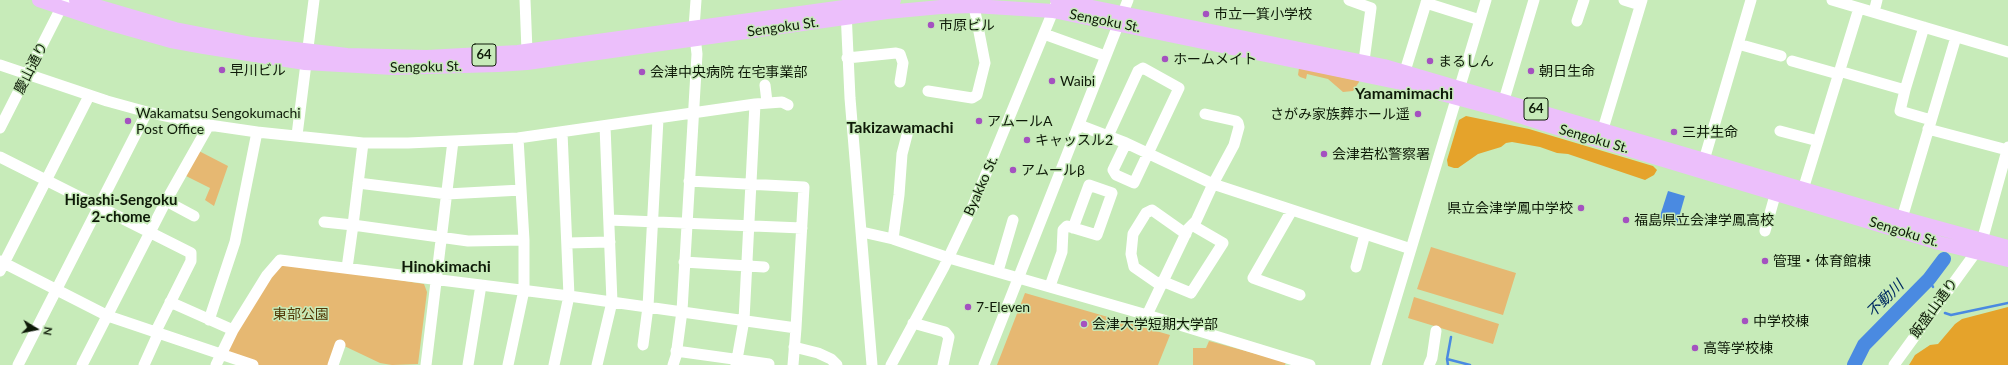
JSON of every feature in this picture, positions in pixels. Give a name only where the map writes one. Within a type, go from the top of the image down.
[{"type":"main road","name":"Sengoku St.","points":[[39,0],[63,4],[171,41],[393,68],[498,65],[695,34],[894,0]]},
{"type":"main road","name":"Sengoku St.","points":[[76,0],[175,29],[252,44],[306,57],[427,57],[527,51],[695,34]]},
{"type":"main road","name":"Sengoku St.","points":[[845,9],[887,12],[941,7],[1056,4],[1124,12],[1364,60],[1404,71],[1458,92],[1979,247],[2008,260]]},
{"type":"main road","name":"Sengoku St.","points":[[1124,12],[1361,73],[1504,100],[1603,129],[1703,165]]},
{"type":"main road","name":"Sengoku St.","points":[[1979,247],[2008,247]]},
{"type":"street","points":[[297,135],[314,0]]},
{"type":"street","points":[[525,0],[527,51]]},
{"type":"street","points":[[672,365],[676,351],[682,312],[696,54],[696,0]]},
{"type":"street","points":[[1349,0],[1372,8],[1364,60]]},
{"type":"street","points":[[1376,365],[1486,0]]},
{"type":"street","points":[[1504,100],[1534,0]]},
{"type":"street","points":[[1577,21],[1584,0]]},
{"type":"street","points":[[1603,129],[1641,2],[1624,0]]},
{"type":"street","points":[[1703,165],[1751,0]]},
{"type":"street","points":[[1832,0],[2008,52]]},
{"type":"street","points":[[1874,12],[1877,0]]},
{"type":"street","points":[[1404,71],[1427,2],[1480,20]]},
{"type":"street","name":"慶山通り","points":[[0,128],[63,4]]},
{"type":"street","name":"Byakko St.","points":[[891,365],[949,258],[998,148],[1056,4]]},
{"type":"street","points":[[928,91],[972,98],[977,96],[985,63],[974,6]]},
{"type":"street","points":[[1802,195],[1859,8]]},
{"type":"street","points":[[845,9],[872,365]]},
{"type":"street","points":[[984,365],[1105,56],[1124,12]]},
{"type":"street","points":[[1924,27],[1900,111],[1929,124],[2008,148],[1979,247]]},
{"type":"street","points":[[1044,34],[1105,56]]},
{"type":"street","points":[[1901,224],[1929,124],[1956,37]]},
{"type":"street","points":[[1738,44],[1780,56]]},
{"type":"street","points":[[848,58],[896,53],[900,54],[903,63],[900,82]]},
{"type":"street","points":[[1792,60],[1905,90]]},
{"type":"street","points":[[0,65],[89,96],[147,112],[209,125],[257,132],[364,143],[408,143],[518,138],[768,102],[782,102],[788,106]]},
{"type":"street","points":[[1108,136],[1138,71],[1143,68],[1179,88],[1134,183],[1116,175],[1113,170],[1126,143]]},
{"type":"street","points":[[765,85],[768,102]]},
{"type":"street","points":[[89,96],[47,180],[1,265],[108,316],[253,365]]},
{"type":"street","points":[[737,362],[744,320],[755,104]]},
{"type":"street","points":[[18,365],[147,112]]},
{"type":"street","points":[[1147,315],[1161,283],[1186,234],[1196,221],[1213,184],[1234,145],[1239,127],[1236,121],[1205,114]]},
{"type":"street","points":[[643,345],[648,307],[658,119]]},
{"type":"street","points":[[82,365],[166,201],[209,125]]},
{"type":"street","points":[[1079,125],[1126,143],[1213,184],[1411,249]]},
{"type":"street","points":[[597,365],[612,302],[605,126]]},
{"type":"street","points":[[894,239],[902,154],[908,131]]},
{"type":"street","points":[[1780,131],[1818,141]]},
{"type":"street","points":[[209,320],[235,242],[257,132]]},
{"type":"street","points":[[554,365],[570,296],[562,132]]},
{"type":"street","points":[[508,365],[524,290],[524,240],[518,138]]},
{"type":"street","points":[[426,365],[453,141]]},
{"type":"street","points":[[347,268],[364,143]]},
{"type":"street","points":[[0,157],[191,253],[192,256],[156,333],[144,365]]},
{"type":"street","points":[[689,180],[804,187],[793,365]]},
{"type":"street","points":[[358,183],[447,194],[521,190]]},
{"type":"street","points":[[1050,286],[1062,252],[1063,230],[1067,226],[1073,228],[1098,235],[1112,193],[1089,184],[1073,228]]},
{"type":"street","points":[[1765,231],[1774,199]]},
{"type":"street","points":[[166,201],[194,216]]},
{"type":"street","points":[[1186,234],[1152,210],[1146,213],[1133,234],[1131,254],[1134,267],[1161,283],[1191,293],[1223,243],[1192,225]]},
{"type":"street","points":[[1292,210],[1253,278],[1300,295]]},
{"type":"street","points":[[609,220],[749,224],[802,228]]},
{"type":"street","points":[[998,271],[1013,220]]},
{"type":"street","points":[[324,222],[468,241],[524,240]]},
{"type":"street","points":[[862,232],[894,239],[949,258],[1050,286],[1310,365]]},
{"type":"street","points":[[1356,268],[1365,234]]},
{"type":"street","points":[[567,243],[610,242]]},
{"type":"street","name":"飯盛山通り","points":[[1894,365],[1979,247]]},
{"type":"street","points":[[216,365],[233,330],[267,275],[280,260],[570,296],[796,328]]},
{"type":"street","points":[[684,262],[764,267]]},
{"type":"street","points":[[468,365],[481,285]]},
{"type":"street","points":[[170,302],[233,330]]},
{"type":"street","points":[[913,324],[945,332],[949,337],[943,365]]},
{"type":"street","points":[[1429,365],[1436,331]]},
{"type":"street","points":[[333,365],[340,345]]},
{"type":"street","points":[[794,347],[818,353],[831,359],[837,365]]},
{"type":"street","points":[[676,351],[737,362],[769,364]]},
{"type":"green space","points":[[1299,68],[1359,82],[1353,91],[1343,92],[1328,79],[1307,74],[1306,79],[1300,77],[1298,75]]},
{"type":"green space","points":[[197,150],[228,166],[214,206],[205,200],[210,188],[184,175]]},
{"type":"green space","points":[[1431,247],[1516,273],[1503,315],[1417,289]]},
{"type":"green space","name":"東部公園","points":[[304,265],[424,284],[427,292],[418,364],[392,365],[380,363],[340,344],[332,365],[257,365],[223,354],[275,266]]},
{"type":"green space","name":"会津大学短期大学部","points":[[1025,293],[1170,335],[1158,365],[997,365]]},
{"type":"green space","points":[[1414,297],[1499,324],[1493,344],[1408,318]]},
{"type":"green space","points":[[1209,341],[1286,362],[1285,365],[1193,365],[1193,348],[1206,348]]},
{"type":"shaded area","points":[[1466,116],[1529,129],[1653,166],[1657,170],[1654,175],[1645,180],[1568,154],[1557,153],[1540,147],[1512,142],[1478,154],[1458,168],[1454,168],[1448,166],[1447,160],[1459,120]]},
{"type":"shaded area","points":[[2008,307],[2008,365],[1909,365],[1915,355],[1930,345],[1938,344],[1955,324],[1962,319]]},
{"type":"water","points":[[1668,191],[1685,196],[1677,224],[1659,219]]},
{"type":"waterway","name":"不動川","points":[[1854,365],[1864,345],[1929,279],[1944,259]]},
{"type":"waterway","points":[[1929,279],[1933,287]]},
{"type":"waterway","points":[[1945,313],[1951,315],[2008,303]]},
{"type":"waterway","points":[[1448,365],[1447,359],[1451,337]]},
{"type":"waterway","points":[[1447,359],[1470,365]]},
{"type":"place","name":"市立一箕小学校","points":[[1206,14]]},
{"type":"place","name":"市原ビル","points":[[931,25]]},
{"type":"place","name":"ホームメイト","points":[[1165,59]]},
{"type":"place","name":"まるしん","points":[[1430,61]]},
{"type":"place","name":"早川ビル","points":[[222,70]]},
{"type":"place","name":"朝日生命","points":[[1531,71]]},
{"type":"place","name":"会津中央病院 在宅事業部","points":[[642,72]]},
{"type":"place","name":"Waibi","points":[[1052,81]]},
{"type":"place","name":"さがみ家族葬ホール遥","points":[[1418,114]]},
{"type":"place","name":"Wakamatsu Sengokumachi Post Office","points":[[128,121]]},
{"type":"place","name":"アムールA","points":[[979,121]]},
{"type":"place","name":"三井生命","points":[[1674,132]]},
{"type":"place","name":"キャッスル2","points":[[1027,140]]},
{"type":"place","name":"会津若松警察署","points":[[1324,154]]},
{"type":"place","name":"アムールβ","points":[[1013,170]]},
{"type":"place","name":"県立会津学鳳中学校","points":[[1581,208]]},
{"type":"place","name":"福島県立会津学鳳高校","points":[[1626,220]]},
{"type":"place","name":"管理・体育館棟","points":[[1765,261]]},
{"type":"place","name":"7-Eleven","points":[[968,307]]},
{"type":"place","name":"中学校棟","points":[[1745,321]]},
{"type":"place","name":"会津大学短期大学部","points":[[1084,324]]},
{"type":"place","name":"高等学校棟","points":[[1695,348]]},
{"type":"district","name":"Yamamimachi","points":[[1404,94]]},
{"type":"district","name":"Takizawamachi","points":[[900,128]]},
{"type":"district","name":"Higashi-Sengoku 2-chome","points":[[121,208]]},
{"type":"district","name":"Hinokimachi","points":[[446,267]]}]
